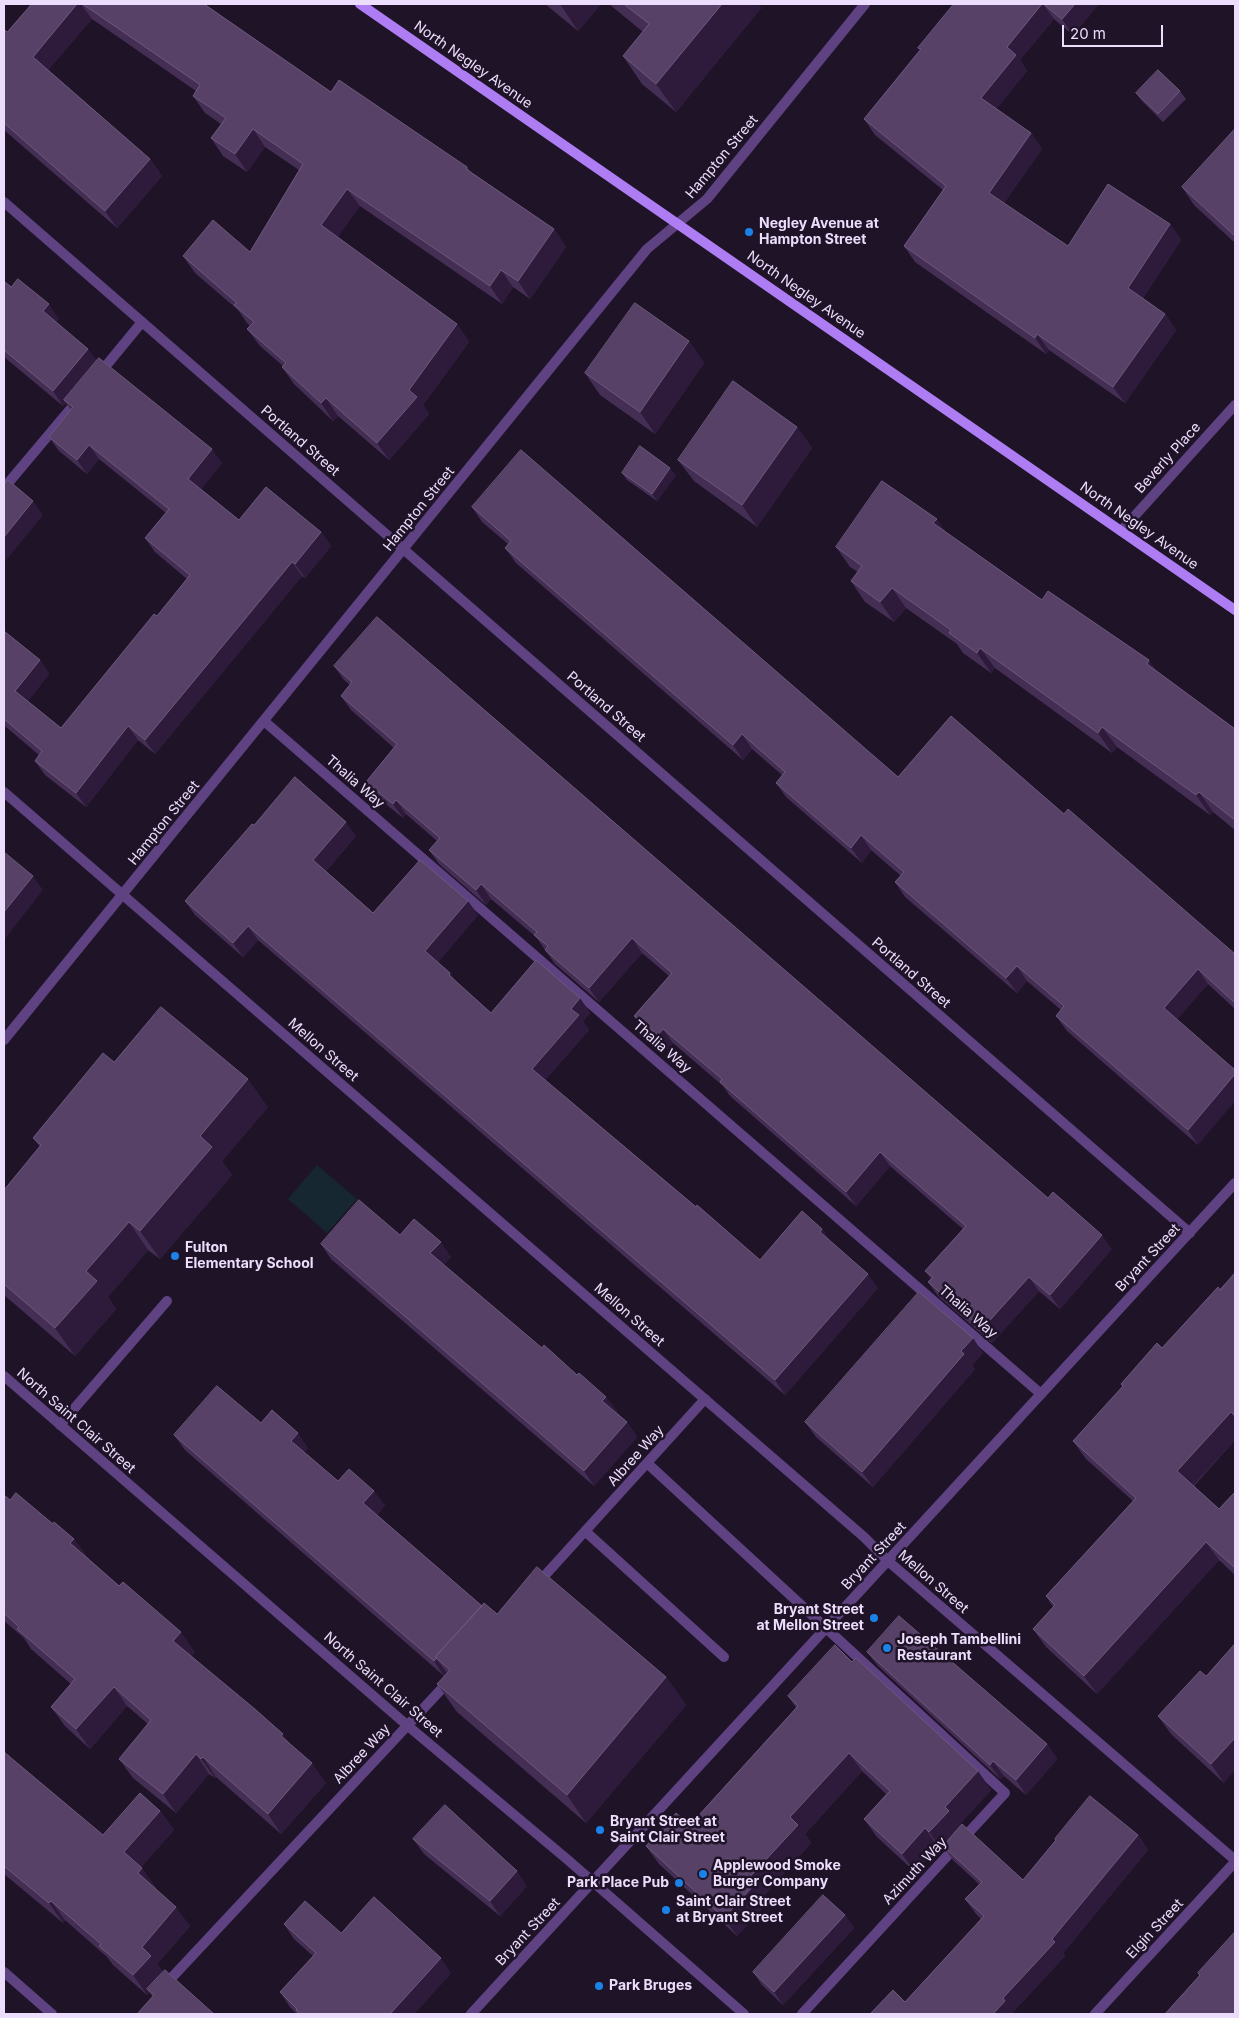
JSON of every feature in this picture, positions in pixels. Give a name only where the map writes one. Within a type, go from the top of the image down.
[{"type":"main road","name":"North Negley Avenue","points":[[360,4],[1235,610]]},
{"type":"street","name":"Hampton Street","points":[[4,1040],[647,249],[707,200],[865,4]]},
{"type":"street","name":"Portland Street","points":[[4,202],[1190,1233]]},
{"type":"street","points":[[4,488],[142,322]]},
{"type":"street","name":"Beverly Place","points":[[1121,530],[1235,405]]},
{"type":"street","name":"Thalia Way","points":[[264,721],[1041,1394]]},
{"type":"street","name":"Mellon Street","points":[[4,792],[1235,1861]]},
{"type":"street","name":"Bryant Street","points":[[471,2014],[1235,1183]]},
{"type":"street","points":[[60,1425],[167,1301]]},
{"type":"street","name":"North Saint Clair Street","points":[[4,1376],[744,2014]]},
{"type":"street","name":"Albree Way","points":[[528,1594],[705,1400]]},
{"type":"street","points":[[647,1463],[826,1628]]},
{"type":"street","points":[[585,1531],[724,1656]]},
{"type":"street","name":"Azimuth Way","points":[[802,2014],[1005,1793],[826,1628]]},
{"type":"street","name":"Albree Way","points":[[158,1993],[455,1674]]},
{"type":"street","name":"Elgin Street","points":[[1095,2014],[1235,1861]]},
{"type":"street","points":[[4,1972],[52,2014]]},
{"type":"shaded area","points":[[317,1165],[357,1199],[327,1233],[288,1199]]},
{"type":"building","points":[[32,4],[77,4],[33,57],[150,159],[105,211],[4,123],[4,29],[7,32]]},
{"type":"building","points":[[83,4],[204,4],[331,92],[339,80],[554,229],[518,281],[501,270],[490,286],[347,189],[321,225],[457,324],[409,390],[417,397],[377,443],[326,398],[321,403],[282,367],[286,363],[247,329],[254,322],[234,305],[237,303],[183,256],[213,220],[250,252],[303,164],[253,129],[235,154],[211,138],[226,118],[193,96],[200,85]]},
{"type":"building","points":[[624,4],[722,4],[656,84],[623,56],[649,24]]},
{"type":"building","points":[[954,4],[1042,4],[1007,47],[1016,55],[981,98],[1031,133],[989,193],[1068,246],[1108,184],[1170,224],[1128,288],[1165,314],[1113,387],[1037,334],[1035,338],[904,246],[946,186],[864,119],[921,49],[918,48]]},
{"type":"building","points":[[1044,4],[1075,4],[1062,19]]},
{"type":"building","points":[[1158,70],[1180,91],[1158,114],[1136,93]]},
{"type":"building","points":[[1235,129],[1235,236],[1182,187]]},
{"type":"building","points":[[18,279],[49,304],[43,311],[88,349],[53,391],[4,350],[4,281],[11,287]]},
{"type":"building","points":[[635,303],[689,341],[640,412],[585,373]]},
{"type":"building","points":[[99,358],[212,449],[188,479],[239,520],[266,487],[321,532],[295,564],[292,562],[145,740],[128,726],[76,793],[35,761],[42,751],[4,719],[4,631],[40,660],[15,691],[61,728],[154,614],[157,616],[190,575],[145,538],[169,509],[89,445],[77,460],[49,437],[73,407],[64,400]]},
{"type":"building","points":[[733,381],[797,427],[742,505],[678,460]]},
{"type":"building","points":[[640,446],[670,468],[652,494],[622,473]]},
{"type":"building","points":[[521,450],[898,777],[951,716],[1064,814],[1068,809],[1235,954],[1235,1003],[1198,969],[1164,1008],[1235,1070],[1235,1074],[1188,1130],[1056,1016],[1064,1006],[1017,966],[1006,978],[895,882],[904,872],[861,835],[851,848],[776,783],[785,772],[742,734],[733,745],[505,548],[511,541],[472,507]]},
{"type":"building","points":[[8,480],[33,501],[4,537],[4,485]]},
{"type":"building","points":[[882,481],[937,519],[933,523],[1042,600],[1048,591],[1149,660],[1147,664],[1235,729],[1235,820],[1199,792],[1196,795],[1102,727],[1098,733],[980,648],[977,653],[949,633],[951,630],[892,588],[880,602],[851,581],[862,566],[836,547]]},
{"type":"building","points":[[377,617],[1048,1198],[1053,1192],[1102,1235],[1050,1295],[1029,1277],[982,1329],[928,1282],[933,1277],[925,1271],[966,1226],[880,1152],[846,1192],[720,1082],[722,1079],[663,1029],[658,1035],[634,1016],[672,973],[632,938],[589,988],[545,950],[548,946],[534,935],[537,932],[481,884],[476,890],[429,850],[440,838],[396,800],[393,804],[366,782],[397,744],[341,696],[352,682],[334,666]]},
{"type":"building","points":[[295,777],[346,822],[313,860],[373,913],[420,860],[468,901],[425,951],[491,1013],[536,960],[580,998],[571,1009],[579,1015],[532,1069],[696,1207],[697,1205],[760,1260],[802,1211],[822,1229],[820,1232],[868,1274],[775,1380],[248,926],[233,943],[185,901]]},
{"type":"building","points":[[4,852],[33,876],[4,912]]},
{"type":"building","points":[[161,1007],[248,1079],[200,1136],[212,1147],[140,1231],[129,1222],[86,1271],[97,1281],[55,1328],[4,1284],[4,1190],[41,1145],[33,1138],[103,1053],[114,1062]]},
{"type":"building","points":[[359,1200],[400,1235],[414,1219],[441,1242],[430,1253],[542,1348],[544,1345],[577,1375],[579,1373],[606,1397],[602,1401],[627,1422],[584,1471],[321,1244]]},
{"type":"building","points":[[1235,1273],[1235,1416],[1231,1412],[1177,1471],[1219,1509],[1235,1492],[1235,1568],[1206,1542],[1084,1676],[1033,1629],[1055,1605],[1046,1596],[1136,1498],[1073,1441],[1123,1386],[1121,1384],[1157,1343],[1162,1348],[1218,1287],[1220,1290]]},
{"type":"building","points":[[919,1292],[973,1338],[961,1351],[964,1354],[862,1472],[805,1422]]},
{"type":"building","points":[[217,1386],[261,1423],[272,1410],[298,1433],[291,1441],[338,1481],[349,1469],[374,1491],[363,1503],[482,1606],[435,1657],[437,1658],[434,1661],[174,1435]]},
{"type":"building","points":[[16,1493],[74,1539],[70,1543],[119,1586],[123,1582],[181,1632],[173,1641],[256,1710],[283,1734],[281,1736],[312,1763],[268,1814],[203,1757],[201,1759],[196,1754],[163,1794],[119,1759],[151,1720],[114,1687],[76,1729],[51,1707],[75,1679],[17,1629],[19,1627],[4,1613],[4,1495],[10,1500]]},
{"type":"building","points":[[537,1567],[666,1677],[567,1795],[437,1684],[450,1670],[435,1657],[484,1603],[497,1614]]},
{"type":"building","points":[[899,1616],[1047,1744],[1016,1780],[993,1761],[990,1765],[867,1652]]},
{"type":"building","points":[[1235,1644],[1235,1738],[1211,1764],[1158,1716],[1200,1671],[1206,1676]]},
{"type":"building","points":[[835,1645],[852,1662],[856,1658],[978,1771],[945,1807],[949,1811],[929,1832],[925,1828],[902,1854],[864,1819],[890,1791],[849,1753],[790,1817],[798,1825],[748,1879],[754,1885],[724,1918],[646,1846],[676,1813],[690,1825],[798,1706],[788,1696]]},
{"type":"building","points":[[4,1752],[103,1835],[140,1793],[160,1811],[124,1852],[142,1868],[138,1873],[176,1907],[142,1947],[151,1956],[133,1975],[99,1946],[101,1944],[51,1901],[49,1903],[4,1866]]},
{"type":"building","points":[[1090,1796],[1138,1835],[1052,1939],[1055,1942],[1003,1998],[1005,2001],[993,2014],[870,2014],[893,1990],[905,2002],[984,1916],[965,1899],[982,1882],[943,1846],[962,1824],[1023,1880]]},
{"type":"building","points":[[445,1805],[517,1871],[490,1901],[413,1839]]},
{"type":"building","points":[[823,1895],[845,1915],[774,1992],[753,1972]]},
{"type":"building","points":[[374,1897],[441,1958],[390,2014],[300,2014],[280,1992],[316,1953],[284,1924],[305,1901],[341,1933]]},
{"type":"building","points":[[1235,1932],[1235,2014],[1165,2014],[1200,1975],[1198,1973]]},
{"type":"building","points":[[165,1970],[214,2014],[137,2014],[154,1995],[147,1989]]},
{"type":"place","name":"Negley Avenue at Hampton Street","points":[[749,232]]},
{"type":"place","name":"Fulton Elementary School","points":[[175,1256]]},
{"type":"place","name":"Bryant Street at Mellon Street","points":[[874,1618]]},
{"type":"place","name":"Joseph Tambellini Restaurant","points":[[887,1648]]},
{"type":"place","name":"Bryant Street at Saint Clair Street","points":[[600,1830]]},
{"type":"place","name":"Applewood Smoke Burger Company","points":[[703,1874]]},
{"type":"place","name":"Park Place Pub","points":[[679,1883]]},
{"type":"place","name":"Saint Clair Street at Bryant Street","points":[[666,1910]]},
{"type":"place","name":"Park Bruges","points":[[599,1986]]}]
